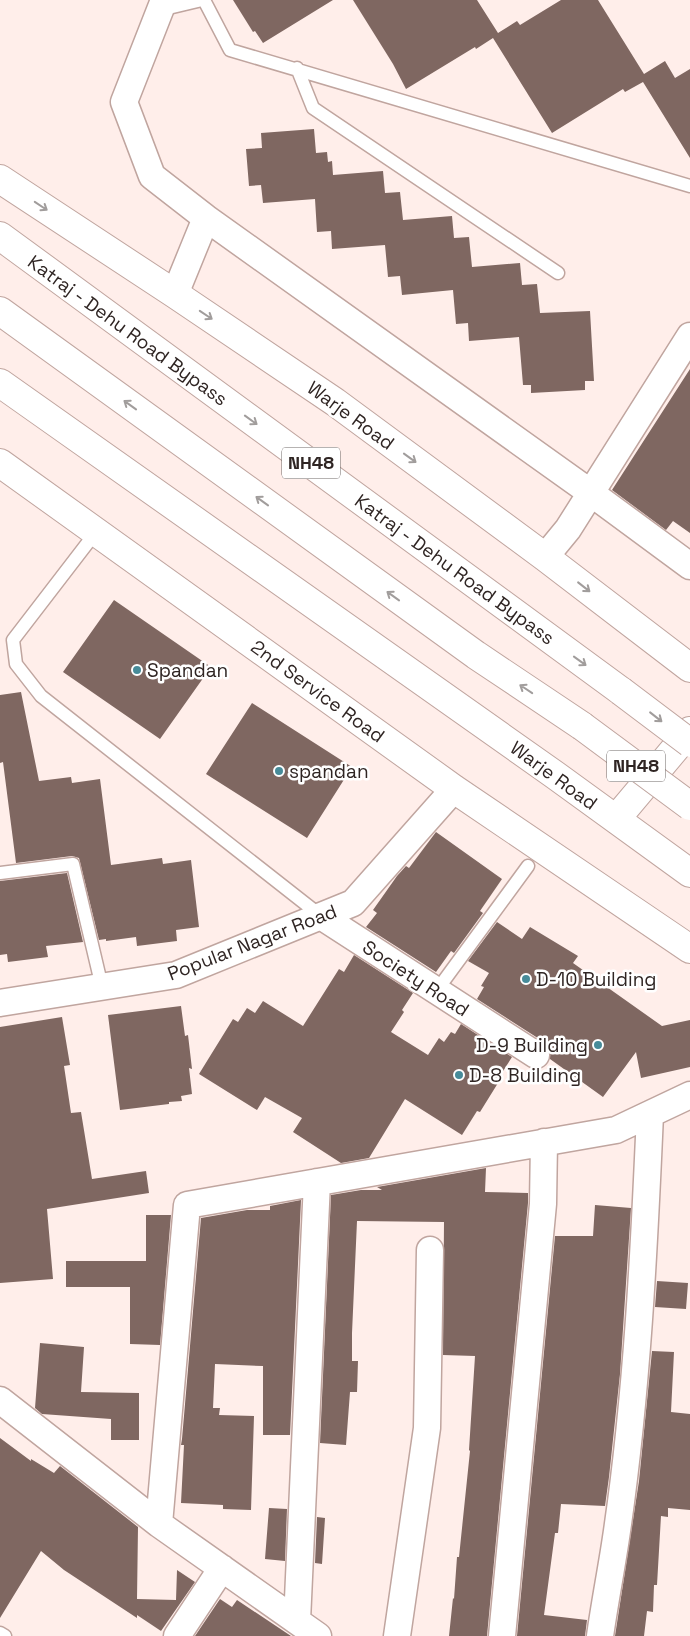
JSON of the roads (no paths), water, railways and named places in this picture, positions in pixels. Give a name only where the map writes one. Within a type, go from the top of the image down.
[{"type":"main road","name":"Warje Road","points":[[0,179],[175,294],[334,402],[545,557],[690,668]]},
{"type":"main road","name":"Katraj - Dehu Road Bypass","points":[[0,236],[690,743]]},
{"type":"main road","name":"NH48","points":[[0,311],[476,655],[582,726],[690,806]]},
{"type":"main road","name":"Warje Road","points":[[0,383],[690,873]]},
{"type":"main road","name":"2nd Service Road","points":[[0,463],[454,789],[690,949]]},
{"type":"main road","points":[[616,819],[690,731]]},
{"type":"street","points":[[162,5],[124,102],[152,176],[206,218],[690,566]]},
{"type":"street","points":[[175,294],[206,218]]},
{"type":"street","points":[[545,557],[568,529],[689,339]]},
{"type":"street","name":"Popular Nagar Road","points":[[0,1003],[176,975],[353,903],[454,789]]},
{"type":"street","name":"Society Road","points":[[326,914],[536,1055]]},
{"type":"street","points":[[159,1524],[187,1205],[616,1130],[690,1095]]},
{"type":"street","points":[[600,1636],[617,1530],[630,1420],[644,1258],[650,1114]]},
{"type":"street","points":[[502,1636],[543,1204],[544,1142]]},
{"type":"street","points":[[297,1621],[317,1182]]},
{"type":"street","points":[[397,1636],[427,1428],[430,1250]]},
{"type":"street","points":[[0,1400],[159,1524],[318,1636]]},
{"type":"street","points":[[177,1636],[222,1568]]},
{"type":"lane","points":[[162,5],[203,0],[230,50],[297,68],[690,186]]},
{"type":"lane","points":[[297,68],[313,108],[558,273]]},
{"type":"lane","points":[[96,532],[13,640],[16,664],[41,696],[326,914],[440,986],[528,866]]},
{"type":"lane","points":[[0,873],[73,864],[102,986]]},
{"type":"lane","points":[[0,1633],[4,1636]]},
{"type":"place","name":"Spandan","points":[[137,670]]},
{"type":"place","name":"spandan","points":[[279,771]]},
{"type":"place","name":"D-10 Building","points":[[526,979]]},
{"type":"place","name":"D-9 Building","points":[[598,1045]]},
{"type":"place","name":"D-8 Building","points":[[459,1075]]}]
